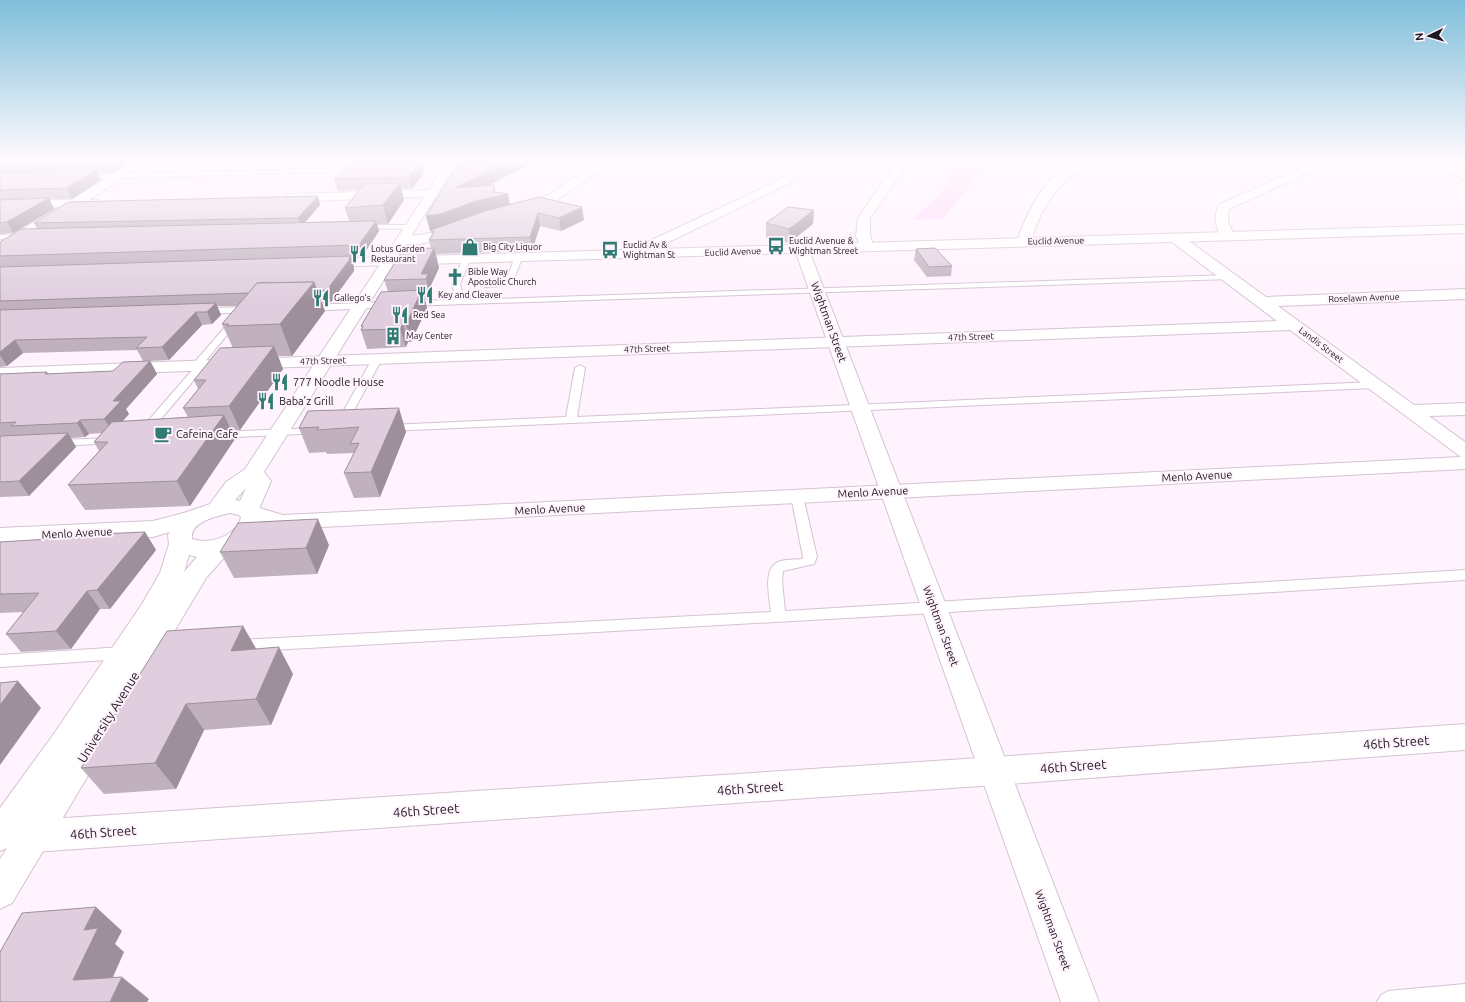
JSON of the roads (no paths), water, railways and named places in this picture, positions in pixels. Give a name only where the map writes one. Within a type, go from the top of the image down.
[{"type":"street","points":[[0,249],[69,208]]},
{"type":"street","points":[[218,508],[234,487],[253,473],[390,262],[423,208]]},
{"type":"street","points":[[506,214],[526,208]]},
{"type":"street","points":[[631,255],[730,208]]},
{"type":"street","points":[[867,247],[863,236],[864,218],[871,208]]},
{"type":"street","points":[[1024,242],[1026,233],[1039,208]]},
{"type":"street","points":[[1224,208],[1221,212],[1222,229],[1228,237]]},
{"type":"street","points":[[404,240],[427,238],[449,233],[474,224]]},
{"type":"street","name":"Euclid Avenue","points":[[309,264],[1024,242],[1462,231]]},
{"type":"street","name":"Landis Street","points":[[1177,239],[1465,452]]},
{"type":"street","name":"Wightman Street","points":[[802,250],[1080,1002]]},
{"type":"street","name":"Roselawn Avenue","points":[[1264,302],[1465,294]]},
{"type":"street","name":"47th Street","points":[[0,373],[1294,325]]},
{"type":"street","points":[[1411,412],[1465,409]]},
{"type":"street","name":"Menlo Avenue","points":[[153,529],[180,541],[188,548],[198,550],[228,543],[282,522],[1465,463]]},
{"type":"street","points":[[250,511],[260,481],[253,473]]},
{"type":"street","name":"Menlo Avenue","points":[[0,536],[153,529],[195,517],[218,508],[235,506],[282,522]]},
{"type":"street","name":"University Avenue","points":[[0,891],[145,651],[197,572],[228,543],[251,527],[254,520],[250,511]]},
{"type":"street","name":"University Avenue","points":[[0,835],[64,744],[145,651],[151,611],[172,573],[181,531],[195,517]]},
{"type":"street","name":"46th Street","points":[[34,836],[995,771],[1465,737]]},
{"type":"lane","points":[[356,228],[412,226]]},
{"type":"lane","points":[[0,237],[37,236]]},
{"type":"lane","points":[[488,285],[506,284],[510,281],[518,258]]},
{"type":"lane","points":[[454,303],[458,292],[456,284],[466,260]]},
{"type":"lane","points":[[297,308],[1230,277]]},
{"type":"lane","points":[[194,312],[258,310]]},
{"type":"lane","points":[[153,439],[138,440],[228,329]]},
{"type":"lane","points":[[331,430],[377,359]]},
{"type":"lane","points":[[571,421],[580,368]]},
{"type":"lane","points":[[376,428],[571,421],[1375,385]]},
{"type":"lane","points":[[206,436],[353,429]]},
{"type":"lane","points":[[46,444],[122,440]]},
{"type":"lane","points":[[779,616],[775,581],[777,569],[781,566],[805,563],[809,561],[810,557],[797,496]]},
{"type":"lane","points":[[222,647],[935,608],[1465,575]]},
{"type":"lane","points":[[0,661],[145,651]]},
{"type":"lane","points":[[1388,1002],[1465,995]]},
{"type":"place","name":"Euclid Avenue & Wightman Street","points":[[776,246]]},
{"type":"place","name":"Big City Liquor","points":[[470,247]]},
{"type":"place","name":"Euclid Av & Wightman St","points":[[610,250]]},
{"type":"place","name":"Lotus Garden Restaurant","points":[[358,254]]},
{"type":"place","name":"Bible Way Apostolic Church","points":[[455,277]]},
{"type":"place","name":"Key and Cleaver","points":[[425,295]]},
{"type":"place","name":"Gallego's","points":[[321,298]]},
{"type":"place","name":"Red Sea","points":[[400,315]]},
{"type":"place","name":"May Center","points":[[393,336]]},
{"type":"place","name":"777 Noodle House","points":[[280,382]]},
{"type":"place","name":"Baba'z Grill","points":[[266,401]]},
{"type":"place","name":"Cafeina Cafe","points":[[163,434]]}]
